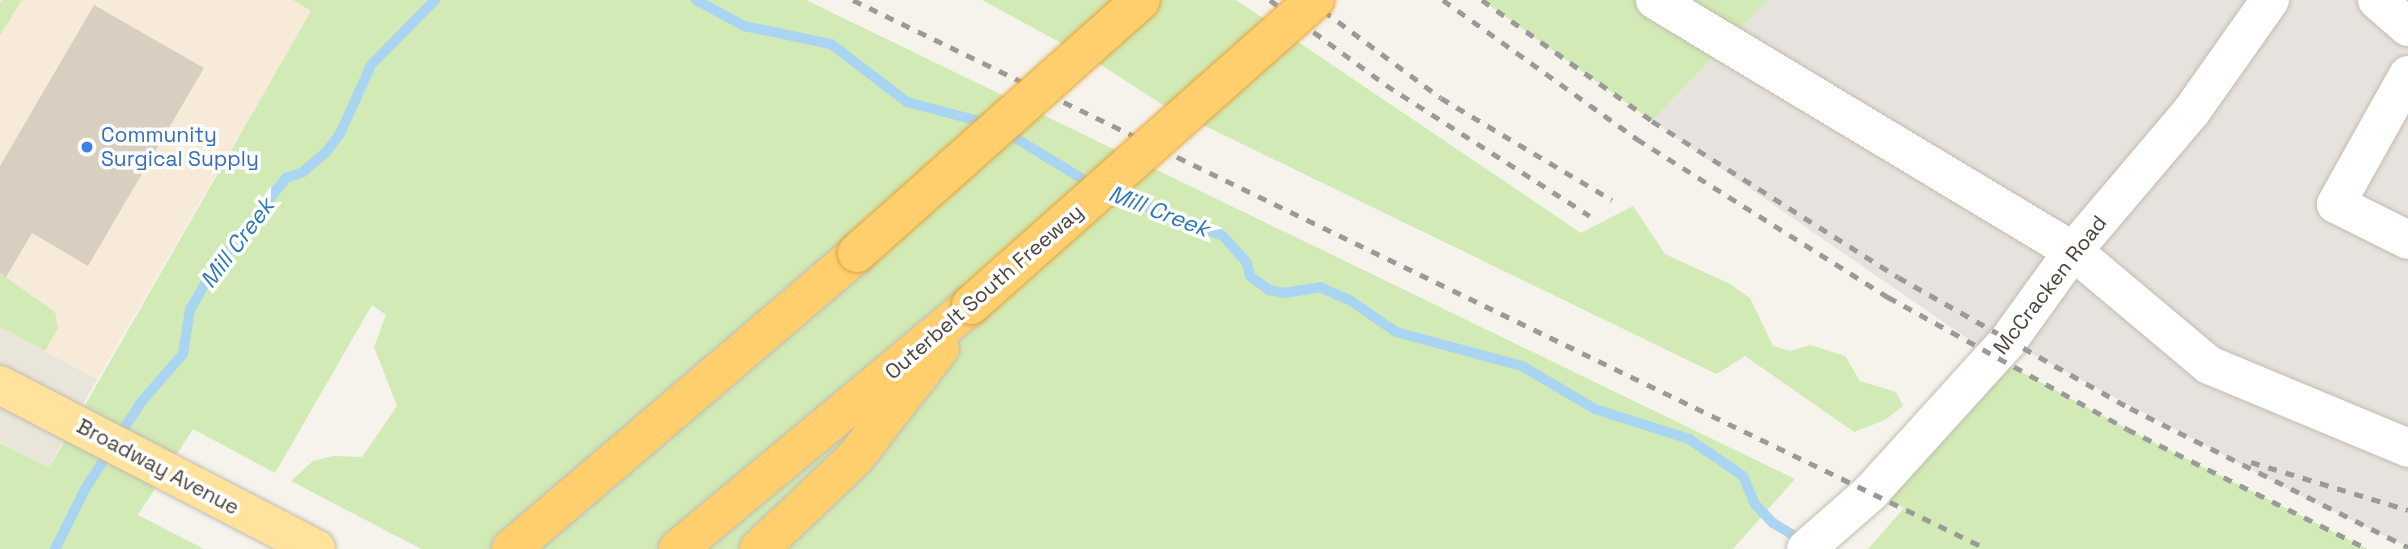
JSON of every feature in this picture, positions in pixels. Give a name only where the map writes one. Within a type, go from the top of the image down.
[{"type":"highway","points":[[511,549],[856,253],[1141,0]]},
{"type":"highway","name":"Outerbelt South Freeway","points":[[678,549],[971,305],[1315,0]]},
{"type":"highway","points":[[760,549],[854,459],[898,408],[971,305]]},
{"type":"main road","name":"Broadway Avenue","points":[[0,385],[316,549]]},
{"type":"street","points":[[1655,0],[2073,251],[2209,365],[2408,448]]},
{"type":"street","name":"McCracken Road","points":[[1806,549],[1853,506],[2008,341],[2073,251],[2190,112],[2270,0]]},
{"type":"street","points":[[2377,0],[2408,27]]},
{"type":"street","points":[[2408,75],[2336,204],[2408,240]]},
{"type":"shaded area","points":[[0,0],[318,0],[97,379],[0,327]]},
{"type":"shaded area","points":[[1768,0],[2408,0],[2408,547],[2297,494],[2008,341],[1994,357],[1652,121]]},
{"type":"shaded area","points":[[0,327],[97,379],[48,469],[0,442]]},
{"type":"green space","points":[[2,0],[22,0],[0,35],[0,3]]},
{"type":"green space","points":[[293,0],[806,0],[1795,479],[1733,549],[421,549],[291,481],[313,461],[333,456],[362,457],[397,406],[374,347],[386,315],[372,305],[275,473],[193,429],[138,515],[204,549],[0,549],[0,443],[49,468],[311,11]]},
{"type":"green space","points":[[982,0],[1236,0],[1581,233],[1633,206],[1665,254],[1730,284],[1750,298],[1773,346],[1790,351],[1811,345],[1845,356],[1860,381],[1896,392],[1903,406],[1885,420],[1854,432],[1745,356],[1717,374],[1166,107],[1098,63]]},
{"type":"green space","points":[[1482,0],[1768,0],[1652,121]]},
{"type":"green space","points":[[0,273],[55,312],[58,328],[45,351],[0,327]]},
{"type":"green space","points":[[1994,357],[2127,429],[2368,549],[1868,549],[1904,508],[1871,492]]},
{"type":"building","points":[[94,5],[204,68],[88,266],[32,233],[6,277],[0,273],[0,166]]},
{"type":"waterway","name":"Mill Creek","points":[[55,549],[85,489],[142,401],[183,354],[190,310],[210,275],[286,178],[303,172],[327,151],[340,134],[371,65],[435,0]]},
{"type":"waterway","name":"Mill Creek","points":[[696,0],[744,26],[831,44],[907,102],[990,124]]},
{"type":"waterway","name":"Mill Creek","points":[[1004,131],[1094,186]]},
{"type":"waterway","name":"Mill Creek","points":[[1109,192],[1223,236],[1247,263],[1250,276],[1269,290],[1284,293],[1320,287],[1351,301],[1396,332],[1522,366],[1595,409],[1689,439],[1743,476],[1755,504],[1773,523],[1805,542]]},
{"type":"railway","points":[[853,0],[1987,549]]},
{"type":"railway","points":[[1270,0],[1386,85],[1590,216]]},
{"type":"railway","points":[[1309,0],[1441,98],[1612,200]]},
{"type":"railway","points":[[1443,0],[1637,139],[1888,297],[2127,429],[2368,549]]},
{"type":"railway","points":[[1482,0],[1652,121],[1898,277],[2130,408],[2408,547]]},
{"type":"railway","points":[[2251,462],[2408,510]]},
{"type":"place","name":"Community Surgical Supply","points":[[87,147]]}]
